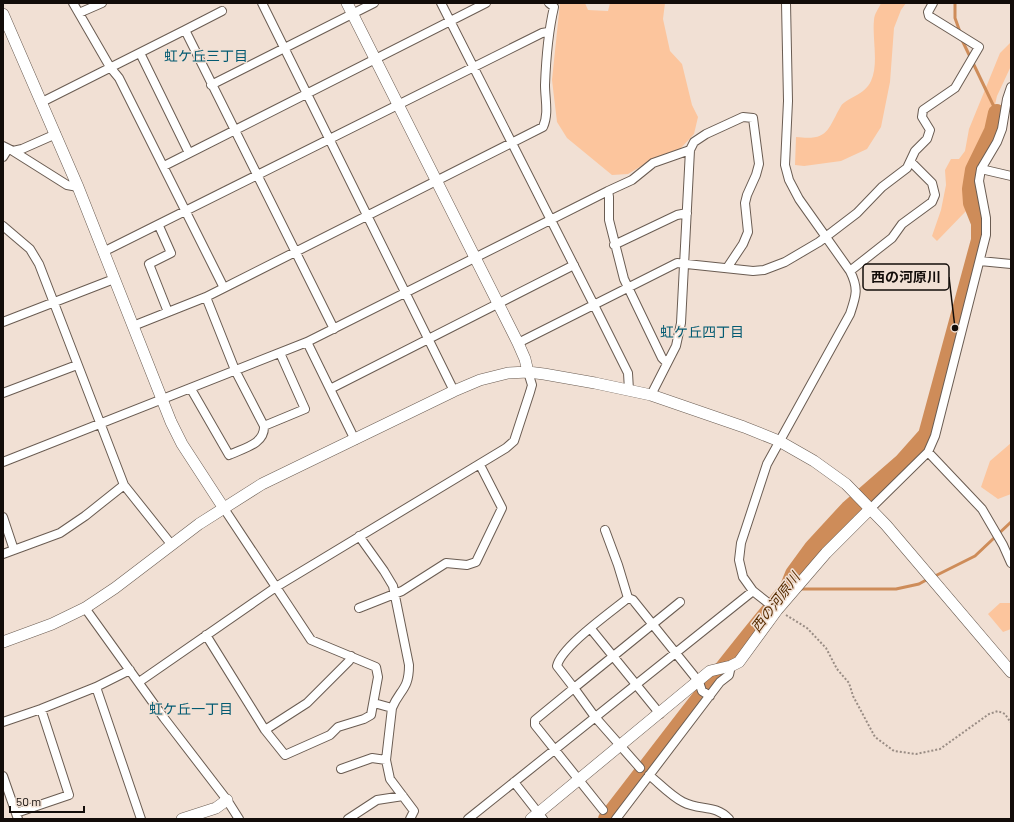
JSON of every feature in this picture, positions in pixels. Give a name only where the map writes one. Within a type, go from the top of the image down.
[{"type":"street","points":[[74,3],[110,67],[119,78],[224,288]]},
{"type":"street","points":[[79,13],[102,3]]},
{"type":"street","points":[[262,3],[454,391]]},
{"type":"street","points":[[139,682],[276,587],[480,465],[514,441],[530,392],[532,385],[525,359],[518,343],[347,3]]},
{"type":"street","points":[[212,85],[374,3]]},
{"type":"street","points":[[441,3],[628,373],[629,390]]},
{"type":"street","points":[[164,166],[486,3]]},
{"type":"street","points":[[133,326],[206,297],[543,128],[547,120],[545,94],[548,32],[554,7],[549,3]]},
{"type":"street","points":[[777,610],[753,590],[743,577],[739,560],[741,543],[767,464],[850,314],[857,294],[856,281],[799,199],[789,180],[785,165],[788,101],[786,3]]},
{"type":"street","points":[[518,343],[677,263],[764,270],[785,262],[826,237],[857,213],[872,196],[907,168],[915,151],[927,139],[930,130],[922,117],[923,110],[955,88],[979,47],[929,16],[928,12],[932,3]]},
{"type":"street","points":[[42,102],[222,11]]},
{"type":"street","points":[[3,14],[56,134],[182,444],[311,640],[376,667],[378,677],[371,714],[364,719],[338,727],[330,736],[285,755],[265,730],[206,635]]},
{"type":"street","points":[[185,30],[334,329]]},
{"type":"street","points":[[103,252],[159,226],[542,33],[548,32]]},
{"type":"street","points":[[140,53],[189,153]]},
{"type":"street","points":[[616,819],[649,775],[704,691],[710,671],[739,662],[777,610],[826,553],[928,452],[935,436],[986,235],[986,218],[979,181],[981,169],[997,142],[1002,129],[1007,99],[1011,87]]},
{"type":"street","points":[[651,395],[676,346],[681,323],[690,150],[694,142],[706,134],[743,117],[753,118],[759,164],[745,202],[748,232],[743,244],[727,268]]},
{"type":"street","points":[[8,149],[22,149],[56,134]]},
{"type":"street","points":[[3,157],[8,149]]},
{"type":"street","points":[[8,149],[67,185],[78,187]]},
{"type":"street","points":[[3,462],[307,342],[551,219],[632,180],[653,162],[690,150]]},
{"type":"street","points":[[850,271],[892,238],[902,224],[932,202],[935,195],[932,182],[911,162]]},
{"type":"street","points":[[981,169],[1011,176]]},
{"type":"street","points":[[608,191],[608,220],[614,245],[628,287],[662,358],[666,363]]},
{"type":"street","points":[[614,245],[677,215],[687,213]]},
{"type":"street","points":[[3,226],[30,249],[39,264],[124,486],[171,544]]},
{"type":"street","points":[[159,226],[171,253],[148,264],[168,312]]},
{"type":"street","points":[[980,261],[1011,264]]},
{"type":"street","points":[[330,389],[430,340],[574,265]]},
{"type":"street","points":[[3,322],[114,279]]},
{"type":"street","points":[[191,389],[229,455],[261,439],[264,434],[264,426],[235,370],[206,297]]},
{"type":"street","points":[[307,342],[355,440]]},
{"type":"street","points":[[264,426],[305,409],[280,353]]},
{"type":"street","points":[[3,393],[77,365]]},
{"type":"street","points":[[3,642],[52,624],[85,608],[120,584],[171,544],[223,507],[262,484],[454,391],[480,380],[508,373],[528,372],[595,383],[651,395],[780,441],[814,460],[846,484],[870,509],[1011,672]]},
{"type":"street","points":[[928,452],[982,509],[1003,545],[1011,564]]},
{"type":"street","points":[[359,608],[395,593],[446,563],[467,565],[476,562],[502,508],[480,465]]},
{"type":"street","points":[[3,554],[60,533],[124,486]]},
{"type":"street","points":[[3,517],[14,550]]},
{"type":"street","points":[[605,530],[628,598],[633,600],[704,691]]},
{"type":"street","points":[[359,536],[384,571],[395,593],[409,665],[409,676],[404,691],[392,708],[386,760],[390,779],[414,811],[410,819]]},
{"type":"street","points":[[473,817],[554,749],[596,717],[753,590]]},
{"type":"street","points":[[628,598],[569,647],[558,661],[557,666],[596,717],[640,768]]},
{"type":"street","points":[[603,810],[535,725],[535,720],[680,602]]},
{"type":"street","points":[[85,608],[227,800],[239,819]]},
{"type":"street","points":[[590,629],[660,714]]},
{"type":"street","points":[[265,730],[307,703],[349,661],[351,656]]},
{"type":"street","points":[[514,782],[537,817],[579,779],[660,714],[720,682],[729,675],[726,667]]},
{"type":"street","points":[[3,722],[41,709],[96,687],[130,670]]},
{"type":"street","points":[[96,687],[141,819]]},
{"type":"street","points":[[374,703],[392,708]]},
{"type":"street","points":[[3,776],[17,816],[69,795],[41,709]]},
{"type":"street","points":[[341,769],[372,758],[386,760]]},
{"type":"street","points":[[649,775],[683,802],[694,806],[714,808],[729,819]]},
{"type":"street","points":[[348,819],[377,800],[403,796]]},
{"type":"street","points":[[182,819],[216,808],[227,800]]},
{"type":"path","points":[[777,610],[807,628],[826,648],[837,669],[849,683],[853,696],[875,737],[894,751],[916,754],[940,749],[989,714],[998,711],[1005,714],[1011,722]]},
{"type":"shaded area","points":[[560,3],[585,3],[588,10],[608,11],[610,3],[665,3],[663,19],[670,51],[682,64],[692,105],[698,117],[694,134],[681,148],[653,159],[628,174],[612,175],[567,138],[557,122],[552,80]]},
{"type":"shaded area","points":[[881,3],[906,3],[901,10],[894,28],[890,82],[881,127],[867,149],[841,161],[804,166],[795,165],[796,137],[815,137],[826,132],[843,103],[864,90],[871,81],[875,67],[874,18]]},
{"type":"shaded area","points":[[1011,42],[1011,66],[997,96],[987,139],[972,169],[968,209],[937,241],[932,236],[941,210],[946,185],[945,170],[951,159],[959,159],[965,151],[969,129],[1000,53]]},
{"type":"shaded area","points":[[1011,443],[1011,494],[998,499],[981,487],[990,461]]},
{"type":"shaded area","points":[[1000,603],[1011,603],[1011,629],[1003,632],[988,614]]},
{"type":"waterway","points":[[955,3],[955,18],[960,32]]},
{"type":"waterway","points":[[962,40],[997,113],[1003,110]]},
{"type":"waterway","name":"西の河原川","points":[[607,819],[719,674],[788,589],[794,574],[813,548],[849,509],[903,462],[927,435],[980,240],[980,223],[972,203],[971,189],[974,170],[993,131],[997,113]]},
{"type":"waterway","points":[[933,577],[975,556],[1011,522]]},
{"type":"waterway","points":[[799,589],[896,589],[919,584],[928,579]]},
{"type":"place","name":"西の河原川","points":[[955,328]]},
{"type":"district","name":"虹ケ丘三丁目","points":[[206,55]]},
{"type":"district","name":"虹ケ丘四丁目","points":[[702,331]]},
{"type":"district","name":"虹ケ丘一丁目","points":[[191,708]]}]
